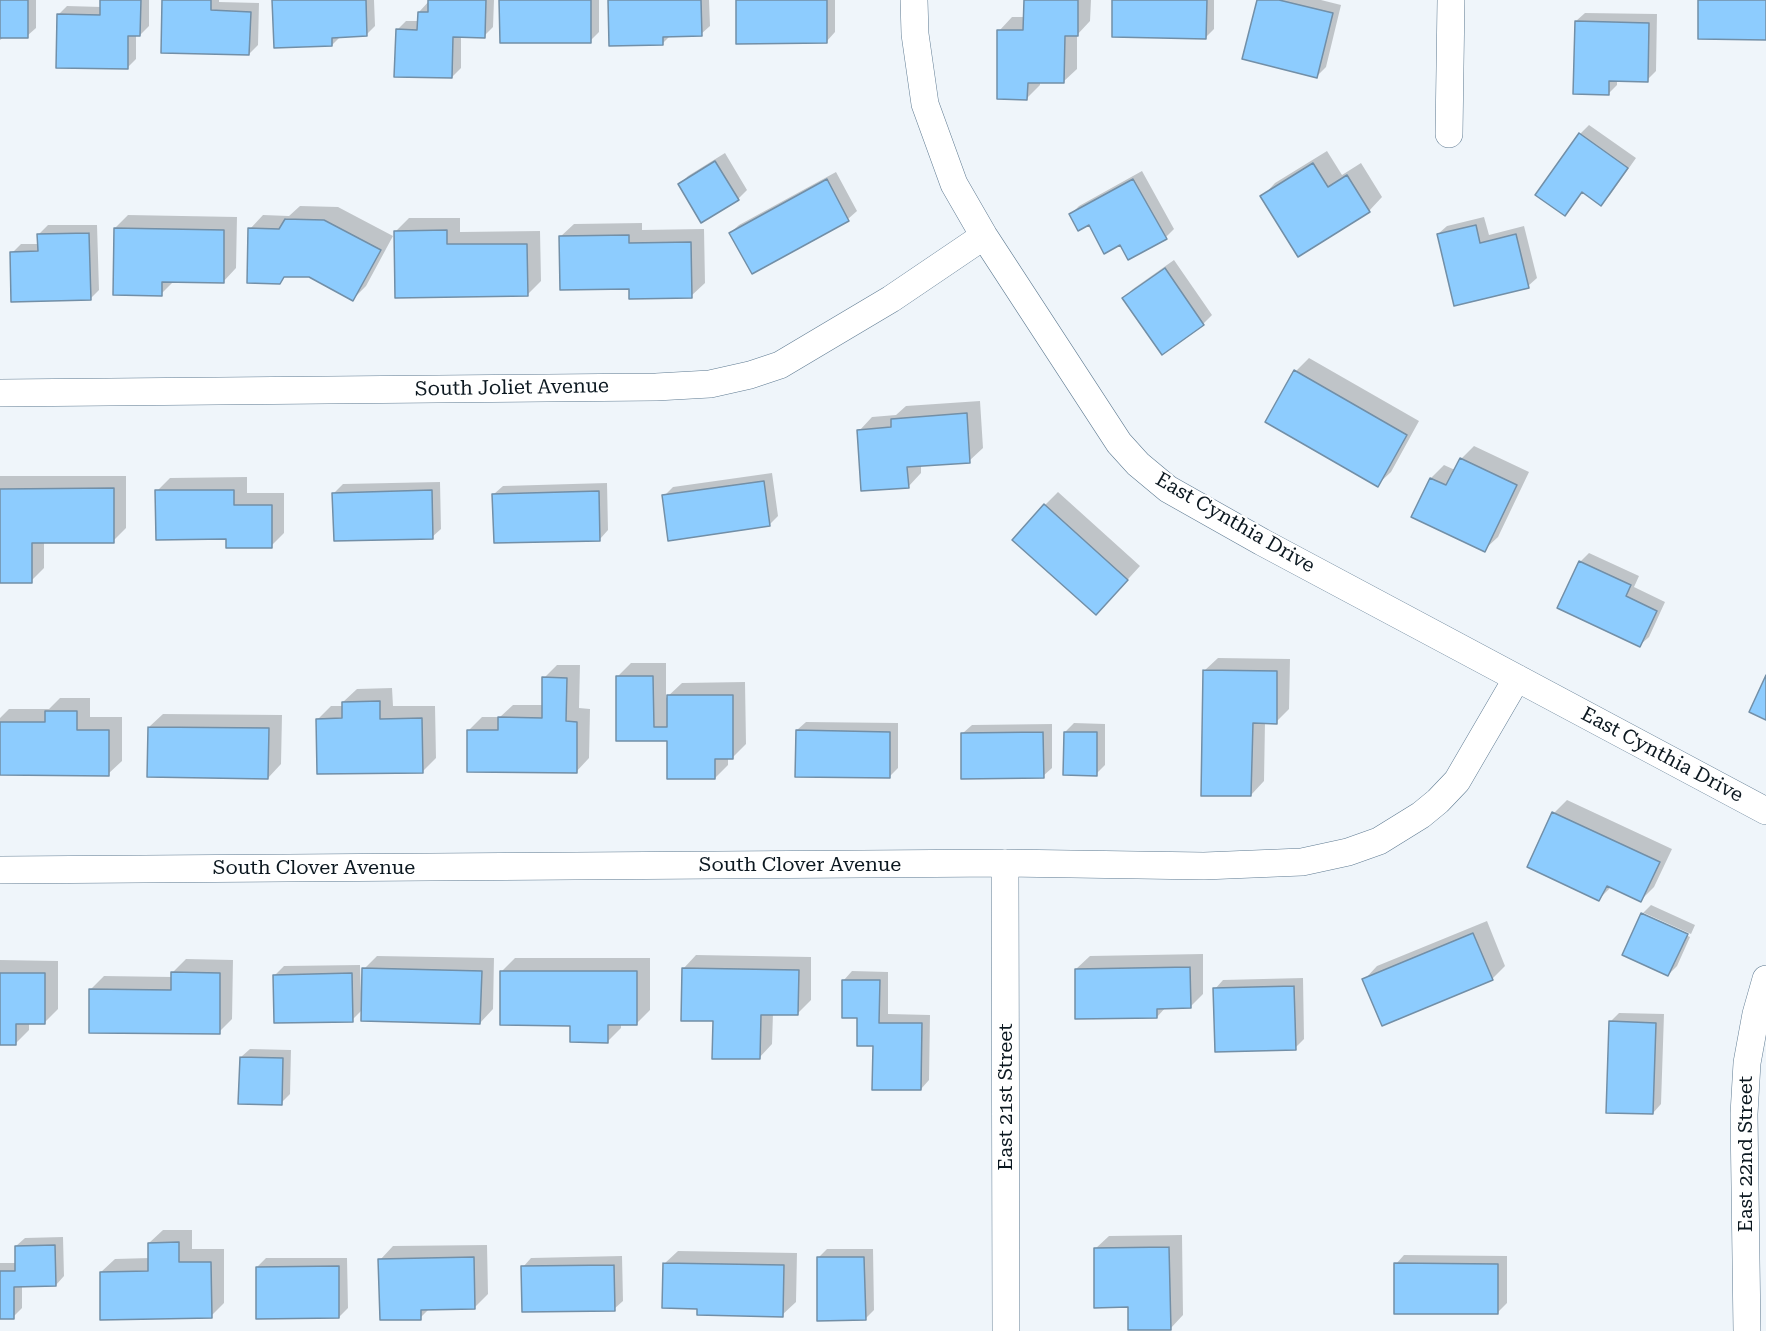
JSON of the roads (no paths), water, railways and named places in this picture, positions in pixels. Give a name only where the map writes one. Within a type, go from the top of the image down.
[{"type":"street","name":"East Cynthia Drive","points":[[914,0],[915,34],[925,104],[954,183],[984,236],[1119,443],[1138,464],[1168,489],[1251,536],[1766,811]]},
{"type":"street","points":[[1449,134],[1451,0]]},
{"type":"street","name":"South Joliet Avenue","points":[[0,393],[632,387],[710,384],[780,365],[891,299],[984,236]]},
{"type":"street","name":"South Clover Avenue","points":[[0,870],[1005,863],[1204,866],[1302,862],[1348,852],[1379,841],[1438,801],[1457,781],[1517,678]]},
{"type":"street","name":"East 21st Street","points":[[1005,863],[1006,1331]]},
{"type":"street","name":"East 22nd Street","points":[[1747,1331],[1744,1114],[1747,1063],[1756,1014],[1766,979]]}]
